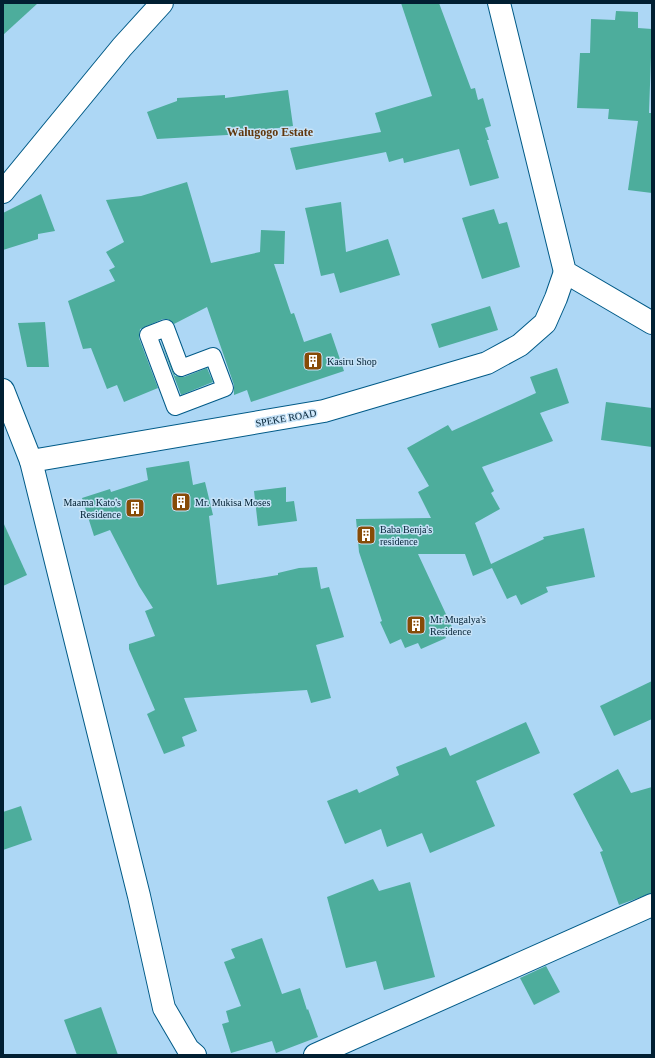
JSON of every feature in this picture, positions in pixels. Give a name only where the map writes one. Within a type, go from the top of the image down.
[{"type":"street","points":[[3,192],[122,47],[162,3]]},
{"type":"street","points":[[499,3],[565,272],[652,323]]},
{"type":"street","name":"SPEKE ROAD","points":[[31,461],[324,411],[487,363],[520,345],[545,323],[565,272]]},
{"type":"street","points":[[3,390],[31,461],[139,896],[164,1008],[188,1049],[195,1055]]},
{"type":"street","points":[[315,1055],[652,905]]},
{"type":"lane","points":[[166,328],[181,368],[212,356],[225,388],[175,407],[148,335],[166,328]]},
{"type":"building","points":[[3,3],[38,3],[3,35]]},
{"type":"building","points":[[401,3],[439,3],[471,89],[475,88],[478,100],[483,98],[491,126],[485,128],[489,140],[487,140],[499,178],[470,186],[459,149],[404,163],[403,158],[389,162],[386,152],[296,170],[290,148],[381,132],[375,113],[432,96]]},
{"type":"building","points":[[616,11],[638,12],[638,28],[652,29],[649,113],[652,113],[652,193],[628,190],[638,121],[608,119],[609,109],[577,108],[580,53],[590,53],[591,19],[615,20]]},
{"type":"building","points":[[288,90],[293,126],[227,135],[157,139],[147,112],[177,101],[177,98],[225,95],[225,98]]},
{"type":"building","points":[[187,182],[211,263],[260,252],[261,230],[285,231],[284,264],[274,264],[291,314],[294,313],[304,342],[331,333],[344,371],[251,402],[247,390],[234,395],[234,385],[207,307],[174,324],[168,319],[163,319],[140,329],[139,338],[158,388],[124,402],[117,385],[107,389],[91,348],[83,349],[68,301],[115,281],[109,270],[115,267],[106,252],[124,242],[106,200],[141,196]]},
{"type":"building","points":[[41,194],[55,231],[38,234],[38,239],[3,250],[3,213]]},
{"type":"building","points":[[341,202],[346,252],[388,239],[400,275],[340,293],[334,273],[321,276],[305,208]]},
{"type":"building","points":[[494,209],[499,224],[507,222],[520,267],[482,279],[462,218]]},
{"type":"building","points":[[490,306],[498,330],[439,348],[431,324]]},
{"type":"building","points":[[45,322],[49,367],[27,367],[18,323]]},
{"type":"building","points":[[160,340],[175,376],[184,377],[207,368],[213,382],[181,395]]},
{"type":"building","points":[[557,368],[569,403],[540,413],[553,441],[482,467],[494,491],[491,493],[500,509],[475,523],[491,564],[544,539],[543,537],[584,528],[595,577],[546,587],[548,592],[521,605],[516,595],[507,599],[492,568],[473,576],[465,554],[418,554],[452,627],[443,631],[446,638],[421,649],[418,643],[405,648],[401,639],[390,644],[380,622],[382,621],[359,552],[356,519],[431,518],[418,492],[429,486],[407,448],[448,425],[452,431],[536,393],[530,377]]},
{"type":"building","points":[[606,402],[652,408],[652,447],[601,440]]},
{"type":"building","points":[[189,461],[193,485],[205,482],[213,515],[209,516],[217,585],[278,575],[278,573],[299,568],[317,567],[321,589],[329,587],[344,637],[316,645],[331,698],[311,703],[307,690],[184,698],[197,731],[182,737],[185,746],[164,754],[147,714],[155,710],[129,649],[129,644],[155,636],[145,611],[153,608],[139,586],[110,530],[94,536],[82,498],[110,489],[111,492],[148,480],[146,468]]},
{"type":"building","points":[[286,487],[286,502],[294,501],[297,521],[258,526],[254,491]]},
{"type":"building","points":[[3,522],[27,575],[3,586]]},
{"type":"building","points":[[652,681],[652,719],[614,736],[600,706]]},
{"type":"building","points":[[526,722],[540,753],[476,781],[495,826],[430,853],[422,833],[387,847],[381,829],[345,844],[327,801],[357,789],[359,793],[399,775],[396,767],[446,747],[450,756]]},
{"type":"building","points":[[618,769],[631,793],[652,787],[652,893],[619,905],[600,852],[603,851],[573,794]]},
{"type":"building","points":[[21,806],[32,840],[3,850],[3,812]]},
{"type":"building","points":[[373,879],[379,891],[410,882],[435,977],[384,990],[376,961],[346,968],[327,897]]},
{"type":"building","points":[[262,938],[282,994],[300,988],[318,1037],[276,1053],[272,1041],[231,1053],[222,1024],[229,1022],[226,1011],[241,1006],[224,962],[235,958],[231,949]]},
{"type":"building","points":[[546,966],[560,992],[534,1005],[520,978]]},
{"type":"building","points":[[101,1007],[118,1055],[77,1055],[64,1020]]},
{"type":"place","name":"Kasiru Shop","points":[[313,361]]},
{"type":"place","name":"Mr. Mukisa Moses","points":[[181,502]]},
{"type":"place","name":"Maama Kato's Residence","points":[[135,508]]},
{"type":"place","name":"Baba Benja's residence","points":[[366,535]]},
{"type":"place","name":"Mr Mugalya's Residence","points":[[416,625]]},
{"type":"district","name":"Walugogo Estate","points":[[270,132]]}]
